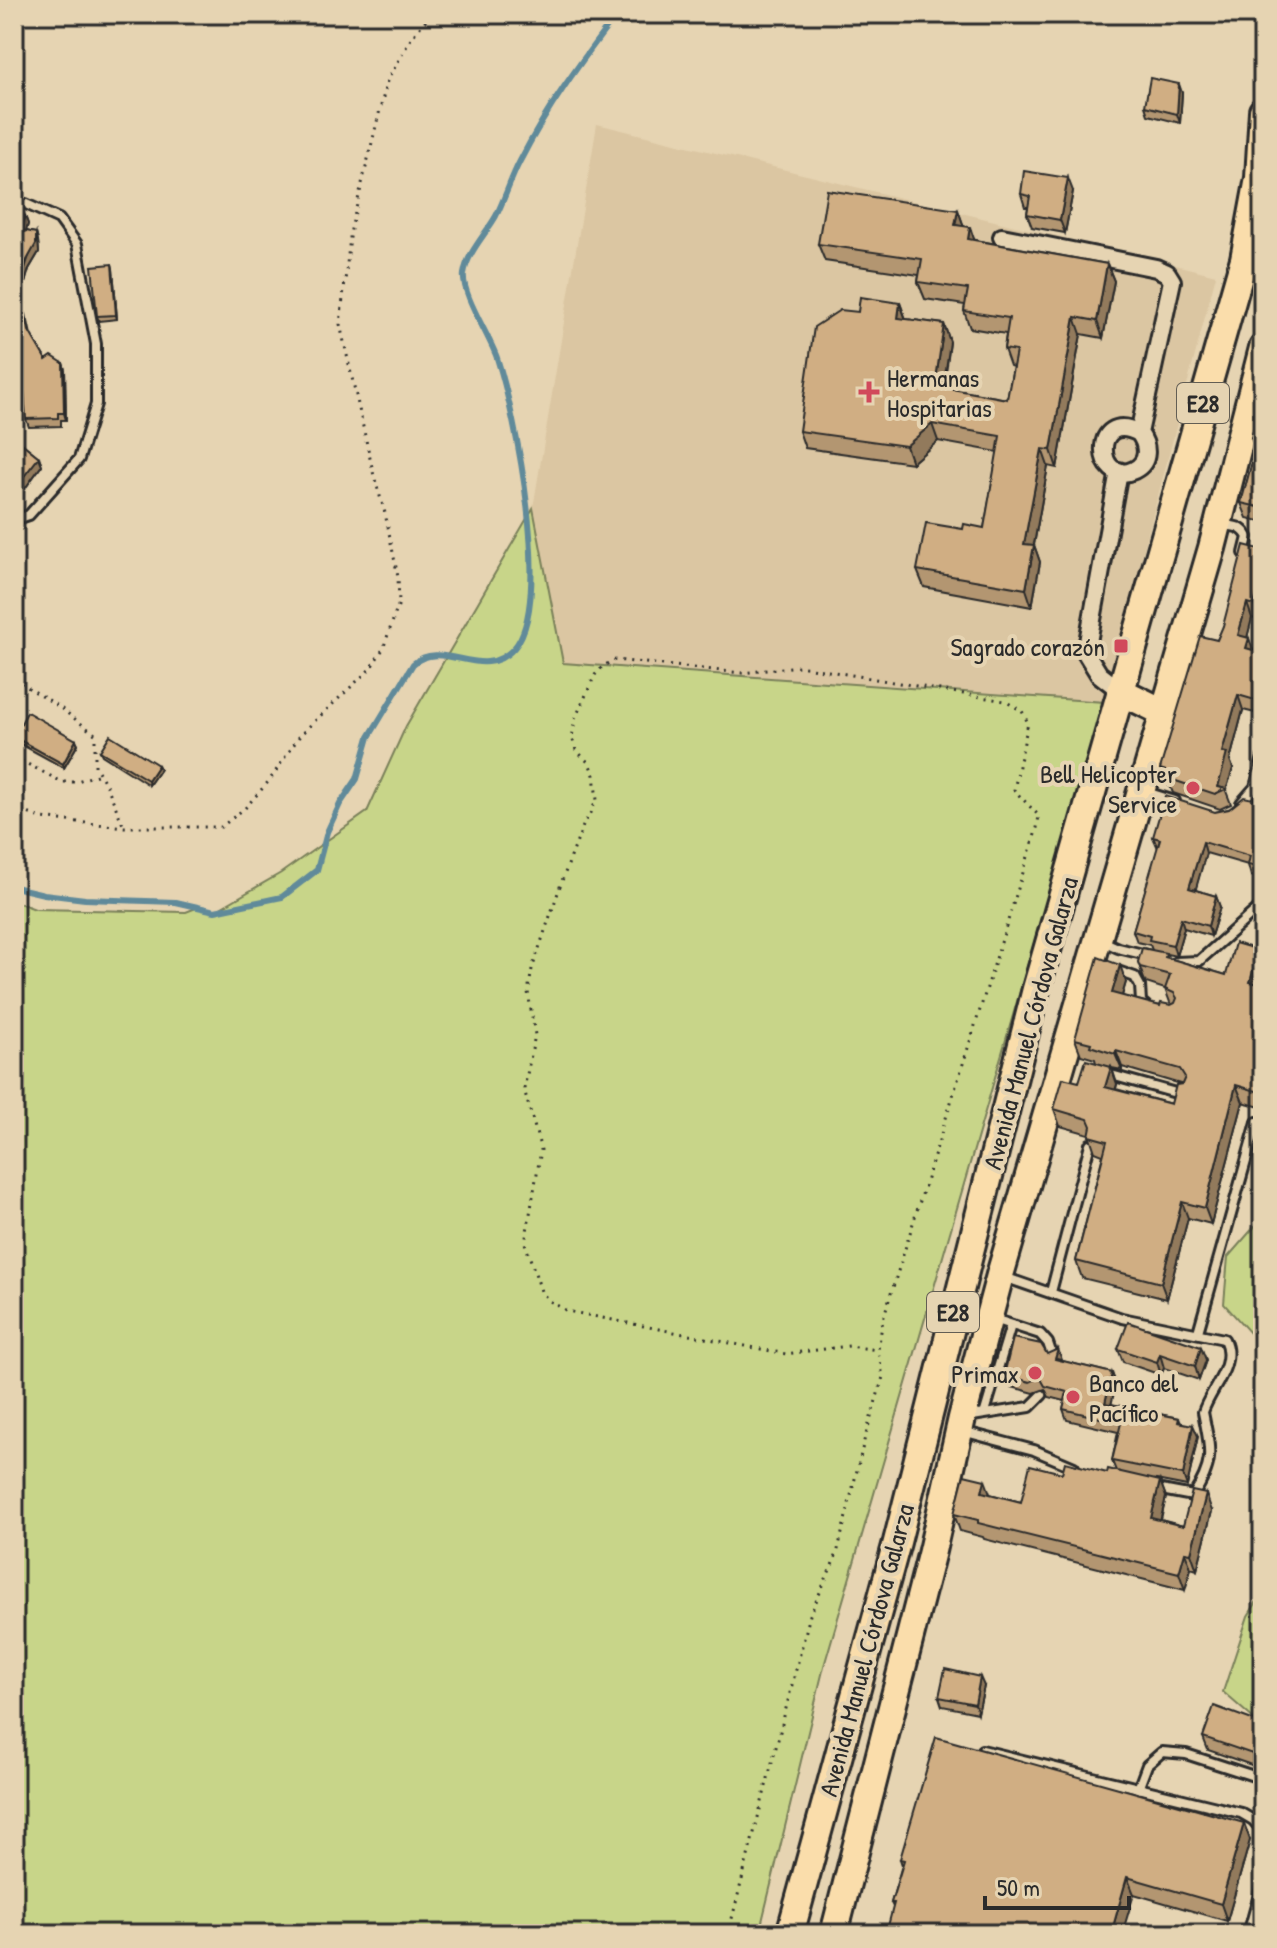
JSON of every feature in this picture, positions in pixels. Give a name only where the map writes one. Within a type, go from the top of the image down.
[{"type":"main road","name":"Avenida Manuel Córdova Galarza","points":[[790,1934],[897,1542],[1036,989],[1244,259],[1259,178],[1263,111]]},
{"type":"main road","name":"Avenida Manuel Córdova Galarza","points":[[834,1934],[932,1551],[968,1420],[1000,1321],[1000,1275],[1068,1062],[1095,951],[1218,524],[1263,348]]},
{"type":"main road","points":[[1122,692],[1165,713]]},
{"type":"main road","points":[[897,1542],[932,1551]]},
{"type":"main road","points":[[828,1793],[868,1802]]},
{"type":"street","points":[[1002,237],[1156,268],[1167,273],[1172,281],[1139,433]]},
{"type":"street","points":[[1130,428],[1139,433],[1147,450],[1138,468],[1129,472],[1119,471],[1104,459],[1102,449],[1111,432],[1130,428]]},
{"type":"street","points":[[1119,471],[1086,653],[1099,674],[1122,692]]},
{"type":"lane","points":[[14,520],[29,515],[79,459],[96,404],[96,344],[77,244],[59,219],[26,204]]},
{"type":"lane","points":[[1218,524],[1239,527],[1244,531],[1248,537],[1243,556]]},
{"type":"lane","points":[[1230,814],[1253,792],[1263,757]]},
{"type":"lane","points":[[1141,791],[1183,804]]},
{"type":"lane","points":[[1168,960],[1181,963],[1199,961],[1263,904]]},
{"type":"lane","points":[[1095,951],[1118,948],[1156,957]]},
{"type":"lane","points":[[1095,951],[1135,977],[1140,986],[1141,1002],[1155,1008]]},
{"type":"lane","points":[[1089,1068],[1184,1095]]},
{"type":"lane","points":[[1198,1332],[1257,1122]]},
{"type":"lane","points":[[1051,1292],[1090,1144]]},
{"type":"lane","points":[[1000,1275],[1122,1318],[1224,1339],[1228,1349],[1227,1362],[1203,1412],[1211,1442],[1203,1481],[1193,1496],[1139,1485]]},
{"type":"lane","points":[[1000,1321],[1040,1334],[1048,1343],[1053,1358]]},
{"type":"lane","points":[[968,1420],[1030,1407],[1042,1395]]},
{"type":"lane","points":[[968,1420],[1087,1473]]},
{"type":"lane","points":[[978,1749],[1241,1813],[1260,1825],[1263,1831]]},
{"type":"lane","points":[[1138,1789],[1147,1765],[1162,1752],[1186,1754],[1263,1779]]},
{"type":"lane","points":[[1248,1934],[1263,1880]]},
{"type":"path","points":[[14,808],[41,818],[124,827],[221,827],[245,808],[269,781],[301,734],[370,669],[392,626],[399,603],[398,577],[340,324],[351,229],[387,81],[412,37],[431,14]]},
{"type":"path","points":[[728,1934],[810,1615],[837,1554],[883,1377],[878,1350],[883,1319],[1039,816],[1014,790],[1028,723],[1022,711],[1005,701],[799,666],[742,673],[615,660],[595,675],[575,719],[572,737],[576,750],[589,763],[594,775],[597,800],[583,826],[563,878],[532,969],[528,992],[535,1035],[524,1089],[541,1150],[525,1243],[530,1264],[548,1300],[567,1311],[786,1354],[849,1346],[878,1350]]},
{"type":"path","points":[[14,679],[95,734],[95,766],[124,827]]},
{"type":"path","points":[[14,757],[62,782],[74,782],[100,774]]},
{"type":"shaded area","name":"Hermanas Hospitarias","points":[[597,124],[1216,275],[1104,702],[563,663],[533,508]]},
{"type":"green space","points":[[533,508],[563,663],[1104,702],[824,1666],[759,1934],[14,1934],[14,901],[35,909],[186,912],[196,908],[215,911],[281,873],[367,812],[406,726]]},
{"type":"green space","points":[[1263,1220],[1263,1356],[1252,1335],[1224,1304],[1228,1257]]},
{"type":"green space","points":[[1263,1592],[1263,1727],[1223,1692],[1248,1616]]},
{"type":"building","points":[[1150,78],[1179,84],[1177,114],[1145,106]]},
{"type":"building","points":[[1024,171],[1068,178],[1060,220],[1027,214],[1030,196],[1021,194]]},
{"type":"building","points":[[827,190],[958,210],[955,225],[970,227],[968,239],[1107,264],[1097,321],[1075,317],[1051,450],[1042,449],[1024,544],[1034,545],[1026,589],[917,570],[926,523],[963,529],[964,524],[984,528],[1000,436],[932,424],[906,446],[799,431],[814,327],[840,310],[858,312],[860,297],[900,303],[898,318],[944,324],[935,386],[1007,399],[1016,351],[1004,349],[1009,318],[964,311],[968,289],[918,282],[922,259],[818,244]]},
{"type":"building","points":[[14,214],[25,216],[21,230],[36,233],[36,244],[26,262],[19,288],[22,295],[15,300],[26,314],[29,331],[46,360],[52,356],[63,363],[64,413],[58,413],[58,418],[26,419],[24,391],[14,379]]},
{"type":"building","points":[[112,264],[116,315],[97,316],[92,266]]},
{"type":"building","points":[[1256,419],[1263,421],[1263,508],[1241,503],[1258,440],[1251,438]]},
{"type":"building","points":[[14,437],[39,457],[17,485],[14,482]]},
{"type":"building","points":[[1244,545],[1263,550],[1263,587],[1259,586],[1254,605],[1247,603],[1238,635],[1249,638],[1246,648],[1263,653],[1263,697],[1262,702],[1238,695],[1222,752],[1227,753],[1218,787],[1226,789],[1215,794],[1167,778],[1169,772],[1160,769],[1200,636],[1217,640]]},
{"type":"building","points":[[27,712],[76,740],[63,764],[14,737]]},
{"type":"building","points":[[110,735],[158,765],[148,780],[100,751]]},
{"type":"building","points":[[1165,796],[1215,812],[1229,809],[1244,797],[1263,801],[1263,868],[1248,865],[1250,856],[1203,842],[1189,888],[1216,896],[1208,926],[1181,918],[1173,945],[1149,940],[1150,936],[1133,931],[1160,839],[1153,837]]},
{"type":"building","points":[[1235,943],[1259,950],[1250,982],[1263,985],[1263,1093],[1236,1085],[1205,1208],[1182,1202],[1161,1283],[1076,1261],[1107,1141],[1089,1136],[1091,1126],[1088,1119],[1054,1109],[1063,1078],[1079,1082],[1086,1060],[1111,1067],[1105,1087],[1171,1104],[1176,1085],[1182,1084],[1185,1077],[1180,1069],[1116,1051],[1115,1054],[1075,1039],[1098,957],[1120,965],[1112,993],[1160,1006],[1161,1003],[1171,1005],[1177,998],[1165,989],[1170,975],[1140,967],[1138,962],[1142,948],[1166,953],[1165,957],[1226,975]]},
{"type":"building","points":[[1128,1322],[1201,1347],[1195,1366],[1160,1354],[1157,1362],[1118,1349]]},
{"type":"building","points":[[1013,1338],[1041,1344],[1047,1354],[1058,1349],[1055,1359],[1112,1373],[1105,1403],[1179,1418],[1178,1422],[1193,1425],[1183,1475],[1112,1461],[1121,1423],[1063,1409],[1067,1392],[1045,1386],[1040,1377],[1030,1382],[1004,1375]]},
{"type":"building","points":[[1065,1462],[1107,1473],[1108,1469],[1160,1481],[1151,1518],[1183,1526],[1192,1491],[1206,1494],[1191,1553],[1185,1552],[1179,1573],[978,1523],[978,1520],[954,1514],[964,1475],[985,1480],[982,1492],[1021,1502],[1030,1465],[1062,1473]]},
{"type":"building","points":[[945,1669],[980,1677],[975,1704],[939,1697]]},
{"type":"building","points":[[1214,1706],[1263,1724],[1261,1757],[1203,1737]]},
{"type":"building","points":[[936,1737],[1244,1823],[1221,1904],[1127,1877],[1111,1934],[886,1934],[894,1903],[891,1903],[904,1860],[900,1859]]},
{"type":"waterway","points":[[14,887],[85,899],[176,902],[215,911],[282,897],[317,870],[327,832],[340,804],[357,779],[369,737],[413,664],[437,655],[489,662],[502,658],[514,648],[525,625],[531,591],[531,551],[521,462],[505,384],[497,358],[467,292],[464,274],[541,122],[617,14]]},
{"type":"place","name":"Hermanas Hospitarias","points":[[869,392]]},
{"type":"place","name":"Sagrado corazón","points":[[1121,646]]},
{"type":"place","name":"Bell Helicopter Service","points":[[1193,788]]},
{"type":"place","name":"Primax","points":[[1035,1373]]},
{"type":"place","name":"Banco del Pacífico","points":[[1073,1397]]}]
